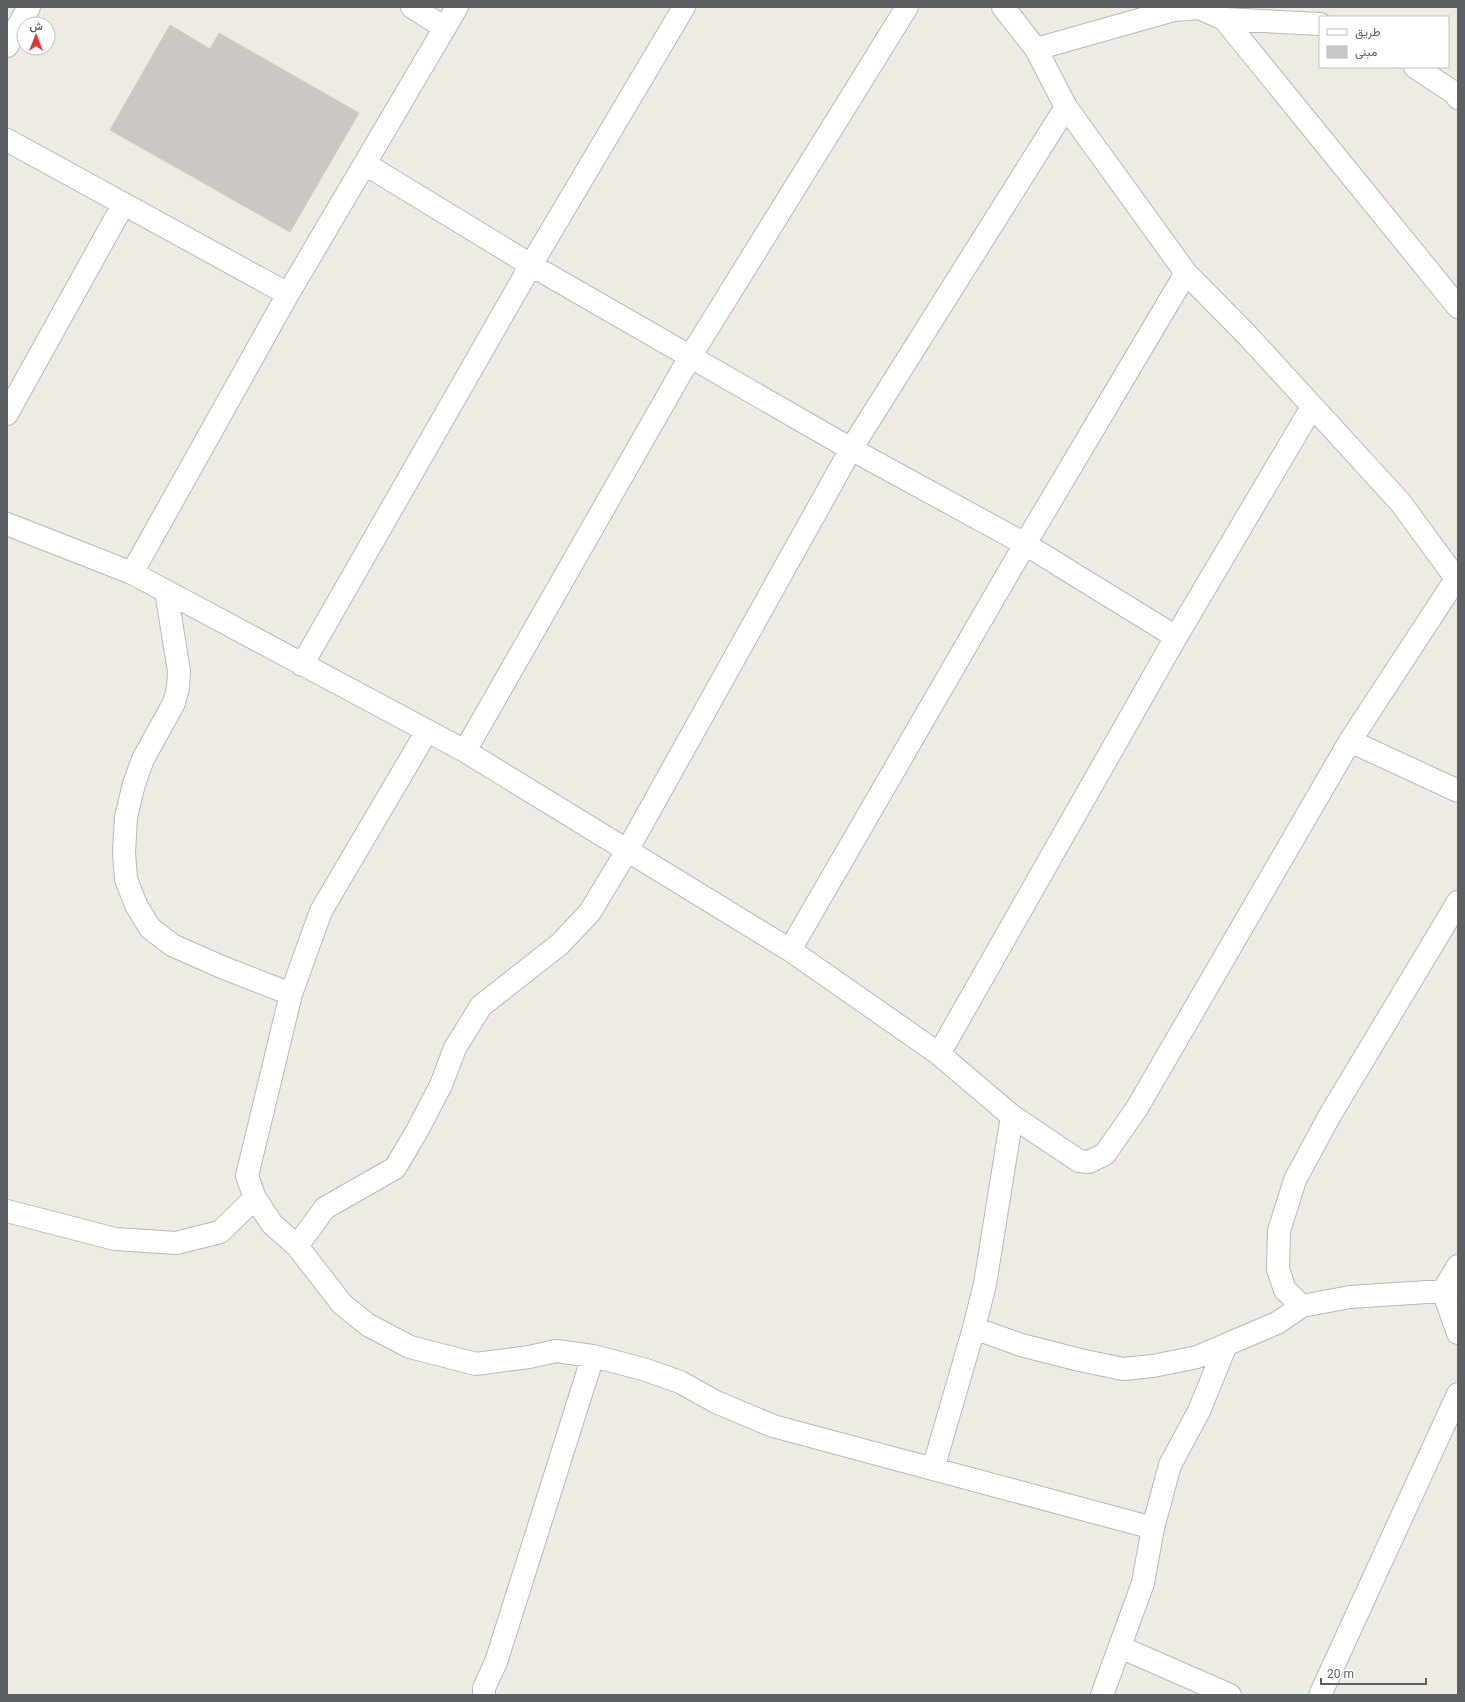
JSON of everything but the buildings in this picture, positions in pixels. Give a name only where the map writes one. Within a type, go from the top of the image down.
[{"type":"street","points":[[7,46],[29,7]]},
{"type":"street","points":[[412,7],[445,28]]},
{"type":"street","points":[[132,573],[288,294],[458,7]]},
{"type":"street","points":[[302,665],[531,265],[684,7]]},
{"type":"street","points":[[465,751],[690,357],[907,7]]},
{"type":"street","points":[[7,524],[132,573],[465,751],[536,796],[628,850],[790,950],[939,1054],[1012,1116],[1079,1161],[1089,1162],[1105,1154],[1137,1108],[1350,741],[1457,579],[1400,502],[1249,338],[1186,273],[1066,107],[1036,49],[1003,7]]},
{"type":"street","points":[[1036,49],[1174,10],[1199,8],[1224,19],[1319,24]]},
{"type":"street","points":[[1224,19],[1458,307]]},
{"type":"street","points":[[1417,68],[1453,92],[1458,98]]},
{"type":"street","points":[[297,1246],[325,1208],[395,1168],[417,1131],[441,1085],[455,1048],[481,1006],[560,944],[590,912],[628,850],[851,449],[1066,107]]},
{"type":"street","points":[[7,140],[123,205],[288,294]]},
{"type":"street","points":[[365,164],[531,265],[690,357],[851,449],[1024,544],[1176,638]]},
{"type":"street","points":[[7,414],[123,205]]},
{"type":"street","points":[[790,950],[1024,544],[1186,273]]},
{"type":"street","points":[[939,1054],[1176,638],[1312,407]]},
{"type":"street","points":[[166,591],[179,671],[178,688],[174,703],[143,759],[134,784],[126,818],[124,852],[126,879],[136,905],[150,928],[172,945],[224,968],[291,994]]},
{"type":"street","points":[[427,731],[321,911],[291,994],[247,1176],[255,1198],[272,1224],[297,1246],[342,1304],[368,1325],[410,1347],[476,1364],[523,1358],[556,1351],[593,1356],[643,1369],[680,1382],[716,1402],[773,1426],[1153,1528]]},
{"type":"street","points":[[1350,741],[1458,791]]},
{"type":"street","points":[[1302,1306],[1285,1290],[1278,1270],[1279,1231],[1295,1180],[1330,1115],[1458,902]]},
{"type":"street","points":[[933,1469],[974,1328],[985,1284],[1012,1116]]},
{"type":"street","points":[[7,1211],[115,1239],[176,1243],[220,1232],[255,1198]]},
{"type":"street","points":[[1458,1266],[1451,1291],[1458,1333]]},
{"type":"street","points":[[974,1328],[1021,1345],[1123,1369],[1153,1366],[1197,1357],[1277,1323],[1302,1306],[1350,1297],[1451,1291]]},
{"type":"street","points":[[1102,1695],[1143,1583],[1153,1528],[1170,1465],[1199,1411],[1226,1345]]},
{"type":"street","points":[[484,1695],[484,1688],[496,1662],[593,1356]]},
{"type":"street","points":[[1320,1695],[1458,1394]]},
{"type":"street","points":[[1120,1647],[1230,1695]]}]
